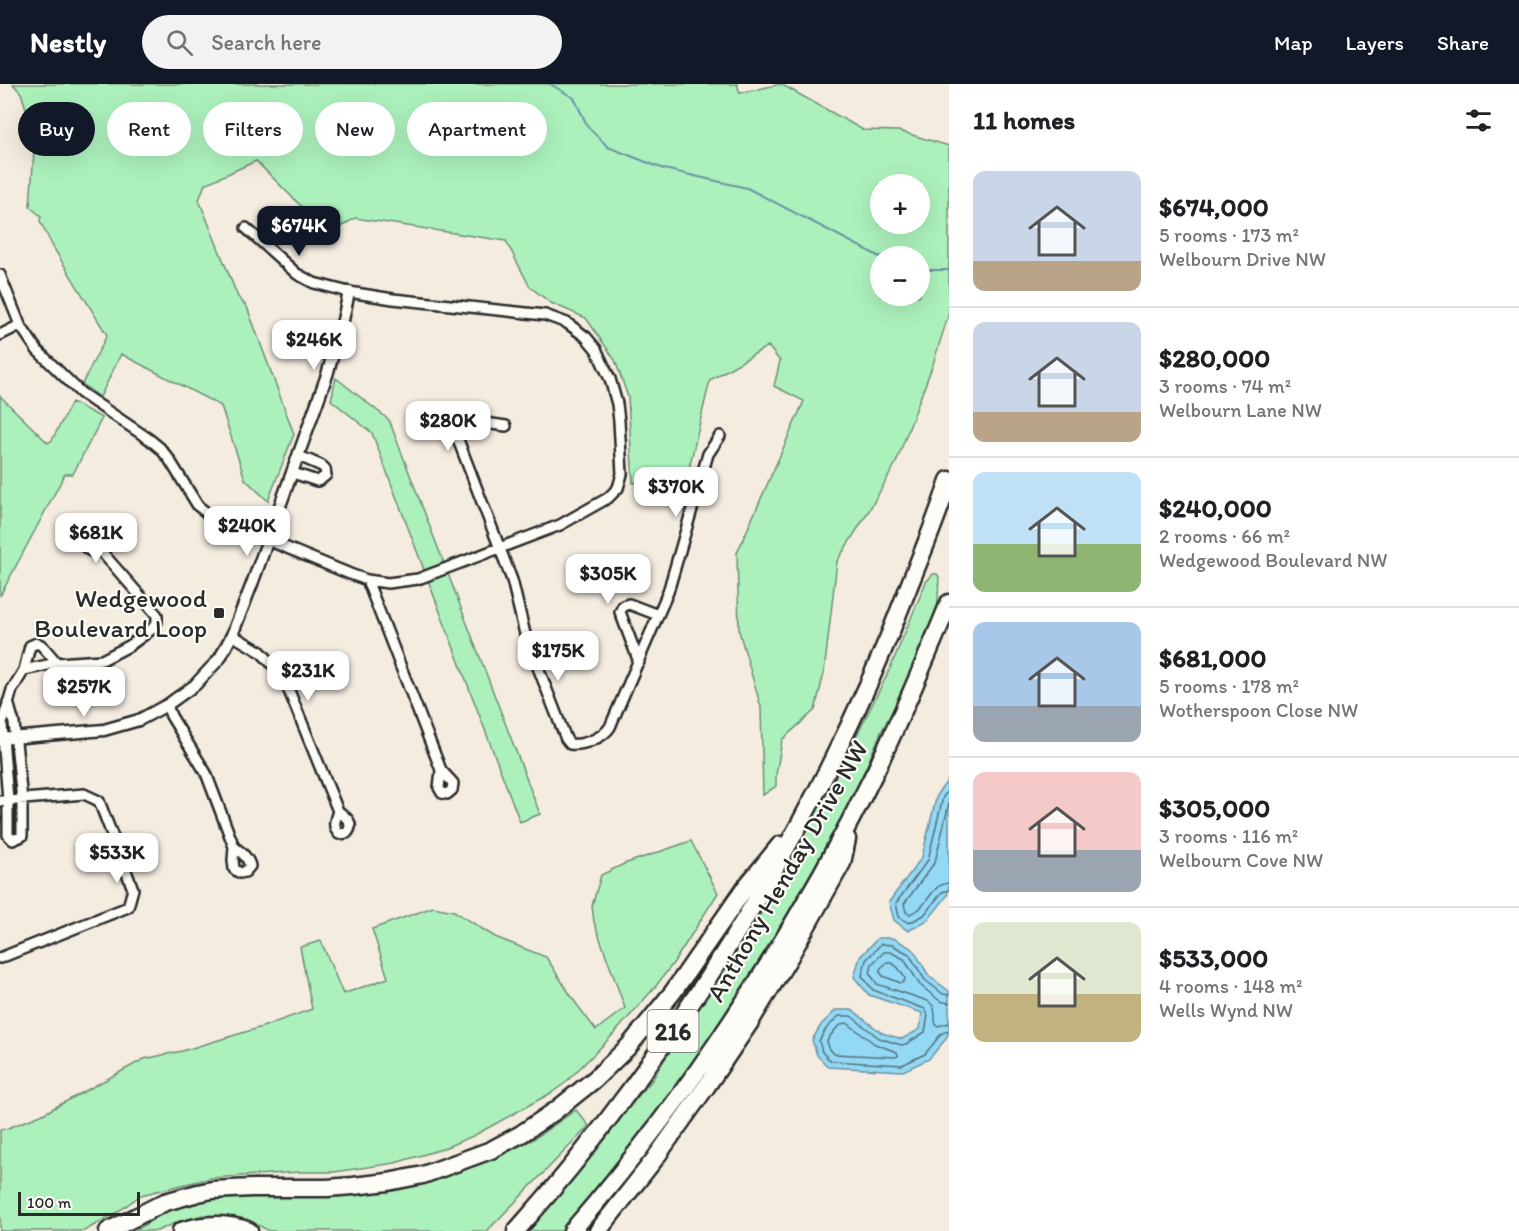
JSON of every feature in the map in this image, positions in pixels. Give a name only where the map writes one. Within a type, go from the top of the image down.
[{"type":"highway","name":"Anthony Henday Drive NW","points":[[516,1231],[574,1163],[666,1041],[755,903],[806,814],[847,733],[889,639],[949,480]]},
{"type":"highway","name":"Anthony Henday Drive NW","points":[[574,1231],[677,1098],[718,1040],[797,915],[852,817],[911,694],[949,603]]},
{"type":"highway","points":[[108,1231],[165,1202],[212,1190],[353,1186],[423,1175],[491,1150],[521,1134],[555,1111],[595,1079],[629,1046],[673,992],[744,888],[806,814]]},
{"type":"highway","points":[[598,1231],[654,1160],[750,1022],[842,863],[852,817]]},
{"type":"highway","points":[[118,1231],[134,1218]]},
{"type":"highway","points":[[181,1231],[194,1227],[228,1224],[249,1231]]},
{"type":"street","points":[[0,275],[20,325],[37,350],[81,393],[160,448],[198,506],[212,517],[367,580],[388,583],[411,581],[560,525],[608,498],[618,488],[622,474],[615,393],[596,349],[573,326],[545,315],[393,299],[349,292],[314,283],[302,277],[246,228]]},
{"type":"street","points":[[1,739],[104,730],[139,720],[167,705],[195,685],[220,658],[232,635],[299,456],[327,375],[349,292]]},
{"type":"street","points":[[0,335],[20,325]]},
{"type":"street","points":[[506,426],[457,419],[452,424],[514,587],[525,634],[566,739],[570,744],[580,744],[606,733],[668,592],[708,454],[720,436]]},
{"type":"street","points":[[292,473],[317,481],[326,475],[322,466],[299,456]]},
{"type":"street","points":[[24,670],[57,663],[102,660],[129,646],[152,629],[157,622],[157,615],[99,549]]},
{"type":"street","points":[[367,580],[441,770]]},
{"type":"street","points":[[639,662],[620,612],[623,606],[629,604],[658,615]]},
{"type":"street","points":[[232,635],[261,652],[283,676],[338,811]]},
{"type":"street","points":[[8,702],[14,723],[22,800],[22,836],[13,840],[8,835],[4,800],[2,724],[8,702],[12,690],[24,670],[30,646],[41,645],[57,663]]},
{"type":"street","points":[[167,705],[171,716],[206,773],[234,847]]},
{"type":"street","points":[[0,958],[128,907],[133,889],[99,801],[84,794],[4,800]]},
{"type":"green space","points":[[13,84],[737,84],[740,93],[781,84],[863,130],[899,131],[949,146],[949,313],[933,364],[896,463],[837,561],[824,673],[815,710],[782,740],[776,786],[763,795],[761,707],[739,631],[737,553],[804,401],[774,386],[780,361],[768,346],[710,380],[687,477],[633,483],[628,397],[615,360],[586,318],[551,303],[530,287],[506,241],[355,218],[329,234],[256,161],[205,184],[199,200],[238,297],[247,307],[294,434],[268,501],[245,479],[221,406],[121,354],[100,397],[82,384],[107,335],[53,247],[40,221],[41,216],[30,207],[34,156],[95,156],[95,102],[24,102],[21,93]]},
{"type":"green space","points":[[336,378],[389,420],[540,814],[520,822],[372,433],[331,400]]},
{"type":"green space","points":[[0,396],[48,443],[52,440],[72,402],[102,418],[73,474],[65,474],[0,596]]},
{"type":"green space","points":[[933,574],[939,577],[937,618],[881,732],[849,808],[777,935],[727,1014],[619,1164],[562,1231],[522,1231],[652,1080],[705,991],[747,939],[861,727],[889,671],[926,582]]},
{"type":"green space","points":[[691,841],[718,893],[656,986],[604,1044],[564,1084],[551,1093],[475,1135],[442,1149],[395,1163],[334,1172],[211,1178],[141,1195],[116,1213],[84,1231],[0,1231],[0,1130],[41,1115],[144,1059],[182,1051],[312,1009],[300,947],[321,941],[343,994],[388,978],[372,929],[433,907],[454,911],[495,937],[546,957],[596,1030],[625,1008],[594,922],[592,906],[601,875],[624,864]]},
{"type":"green space","points":[[576,1110],[589,1126],[487,1231],[269,1231],[247,1219],[203,1215],[180,1221],[157,1231],[135,1231],[163,1213],[190,1201],[226,1195],[452,1171],[532,1140]]},
{"type":"water","points":[[949,779],[949,887],[947,896],[928,920],[908,931],[894,920],[889,902],[922,857],[937,794]]},
{"type":"water","points":[[878,938],[893,938],[913,949],[929,976],[949,991],[949,1032],[929,1059],[903,1071],[828,1067],[817,1055],[812,1040],[821,1025],[836,1010],[852,1010],[882,1033],[902,1039],[920,1029],[922,1013],[869,995],[854,977],[860,957]]},
{"type":"waterway","points":[[550,84],[574,98],[588,127],[608,147],[664,169],[747,188],[870,252]]},
{"type":"waterway","points":[[930,270],[949,270]]},
{"type":"place","name":"Wedgewood Boulevard Loop","points":[[219,613]]}]
